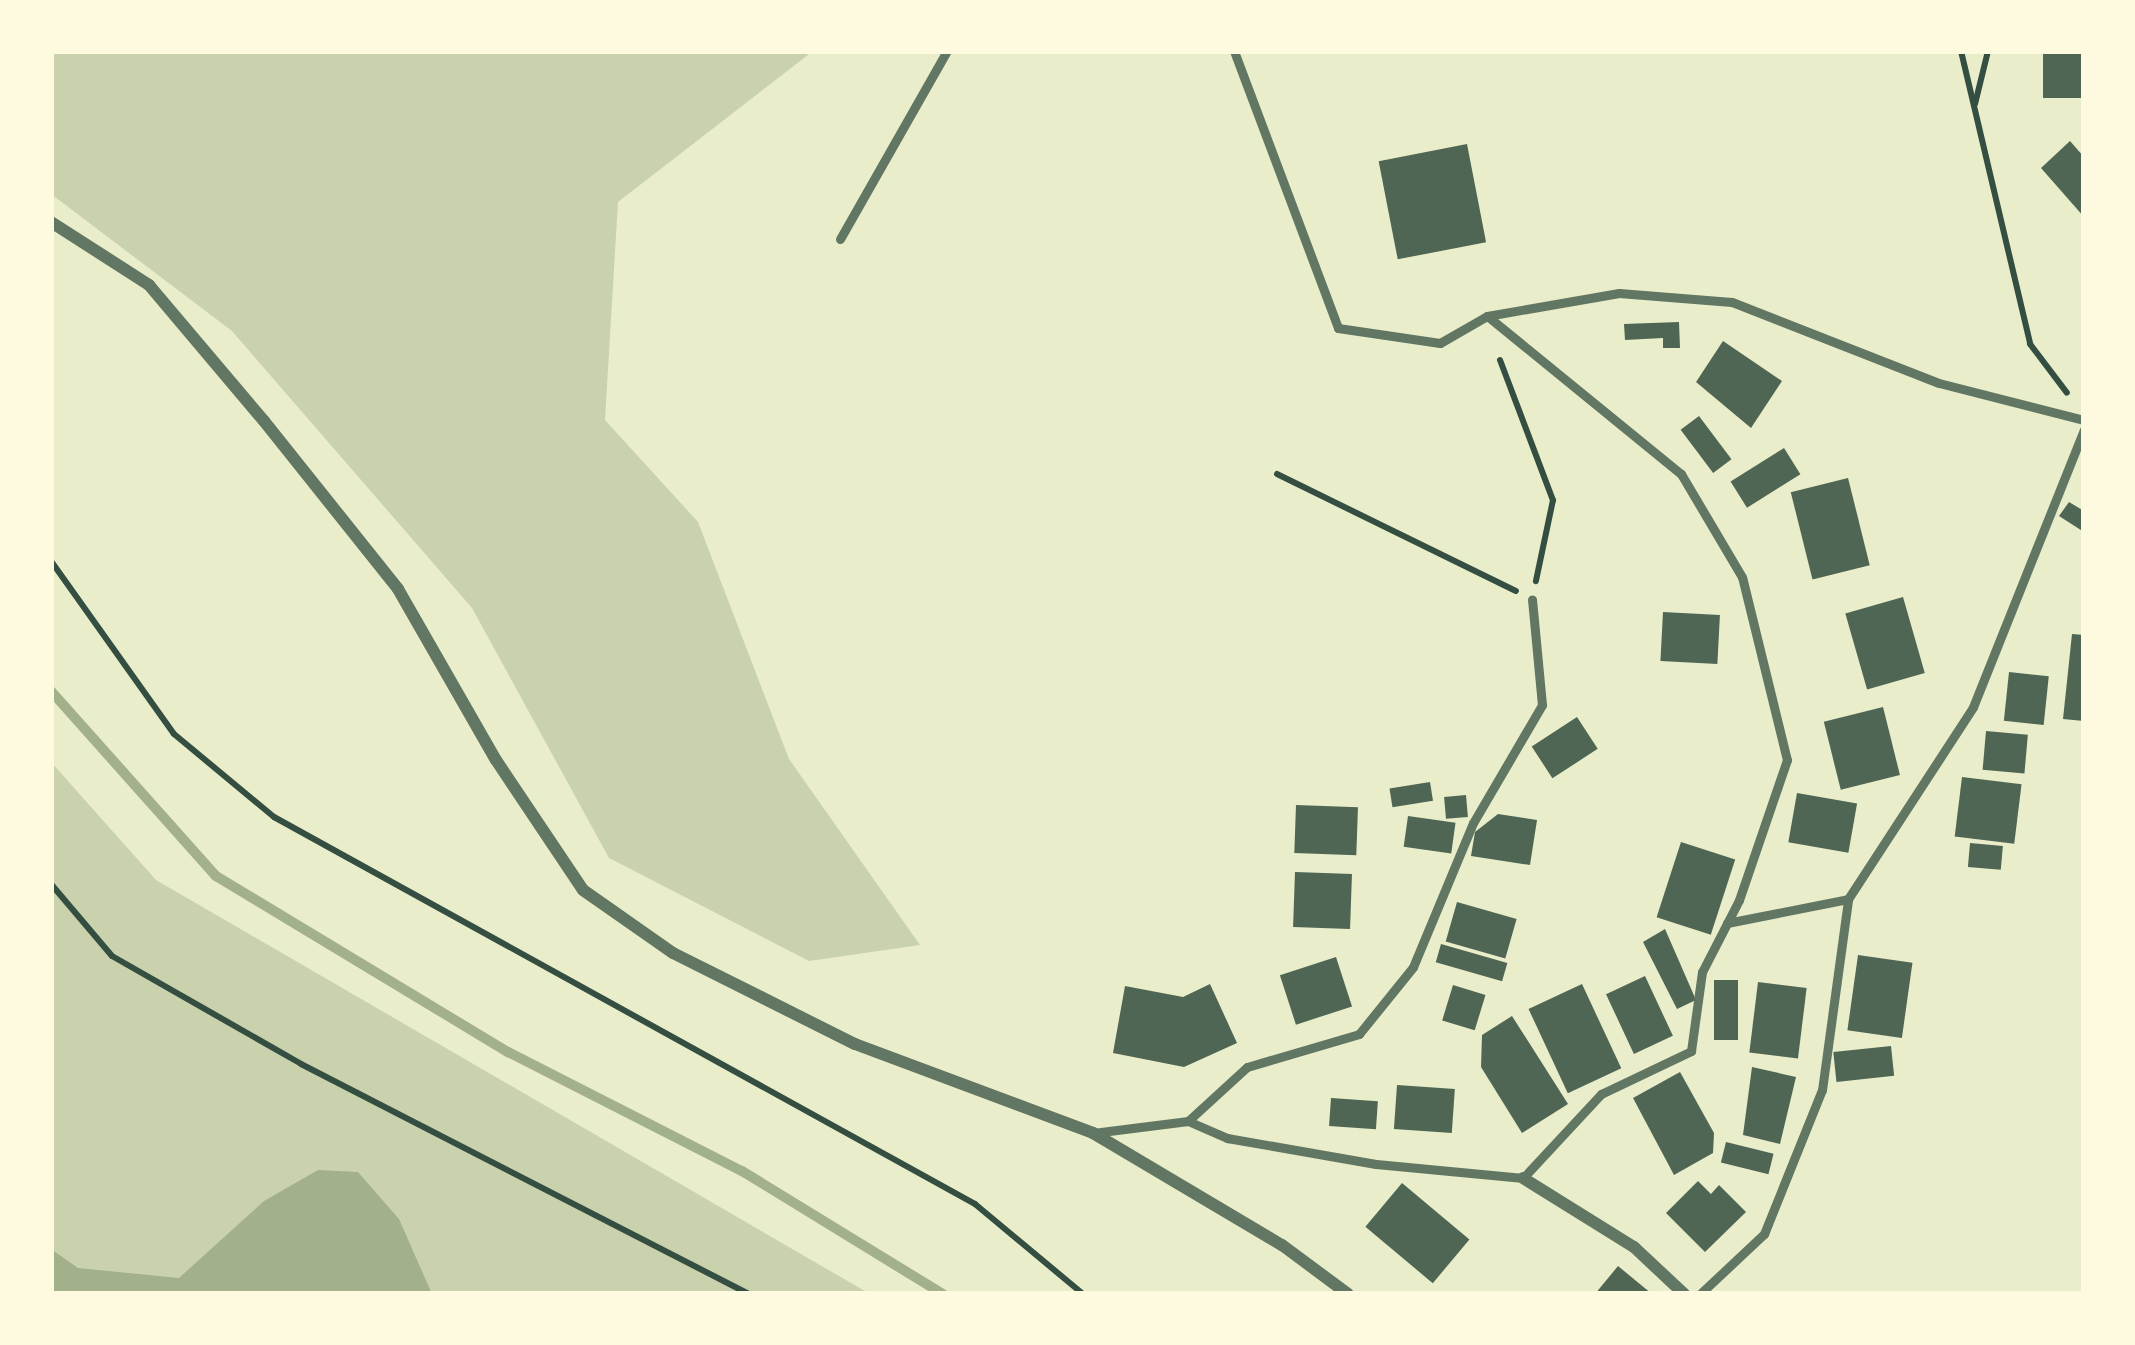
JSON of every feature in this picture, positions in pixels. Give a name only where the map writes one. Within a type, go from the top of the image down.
[{"type":"street","points":[[51,222],[149,285],[398,589],[496,760],[583,890],[673,953],[855,1044],[1093,1133],[1282,1245],[1348,1294]]},
{"type":"street","points":[[1523,1178],[1634,1247],[1684,1294]]},
{"type":"lane","points":[[840,239],[947,51]]},
{"type":"lane","points":[[1234,51],[1338,328],[1441,343],[1487,316],[1619,293],[1732,302],[1939,383],[2084,420]]},
{"type":"lane","points":[[1093,1133],[1187,1120],[1227,1138],[1376,1165],[1523,1178],[1600,1094],[1691,1051],[1702,972],[1727,923],[1786,760],[1742,577],[1682,474],[1487,316]]},
{"type":"lane","points":[[1700,1294],[1764,1234],[1822,1090],[1848,899],[1973,707],[2084,429]]},
{"type":"lane","points":[[1187,1120],[1247,1067],[1359,1034],[1413,967],[1473,823],[1542,705],[1532,599]]},
{"type":"lane","points":[[1727,923],[1848,899]]},
{"type":"path","points":[[1961,51],[2030,344],[2071,398]]},
{"type":"path","points":[[1975,104],[1988,51]]},
{"type":"path","points":[[1277,475],[1532,599],[1553,500],[1487,316]]},
{"type":"path","points":[[51,561],[174,734],[274,817],[975,1204],[1084,1294]]},
{"type":"path","points":[[51,884],[112,956],[301,1064],[749,1294]]},
{"type":"shaded area","points":[[51,51],[813,51],[618,202],[605,420],[698,522],[789,759],[920,945],[809,961],[609,858],[472,608],[232,331],[51,194]]},
{"type":"shaded area","points":[[51,762],[156,880],[870,1294],[51,1294]]},
{"type":"shaded area","points":[[318,1170],[358,1172],[399,1219],[432,1294],[51,1294],[51,1249],[78,1268],[179,1278],[264,1201]]},
{"type":"building","points":[[2043,51],[2084,51],[2084,98],[2043,98]]},
{"type":"building","points":[[2070,141],[2084,157],[2084,217],[2041,168]]},
{"type":"building","points":[[1467,144],[1486,242],[1398,259],[1379,161]]},
{"type":"building","points":[[1679,322],[1680,348],[1663,348],[1663,338],[1625,340],[1624,324]]},
{"type":"building","points":[[1723,341],[1782,381],[1751,428],[1696,382]]},
{"type":"building","points":[[1699,416],[1731,459],[1713,473],[1681,430]]},
{"type":"building","points":[[1784,448],[1800,474],[1747,508],[1731,481]]},
{"type":"building","points":[[1848,478],[1870,565],[1813,580],[1791,492]]},
{"type":"building","points":[[2069,502],[2084,511],[2084,532],[2059,516]]},
{"type":"building","points":[[1903,597],[1925,673],[1867,689],[1845,614]]},
{"type":"building","points":[[1663,612],[1720,615],[1717,664],[1660,661]]},
{"type":"building","points":[[2072,634],[2084,635],[2084,721],[2063,719]]},
{"type":"building","points":[[2009,672],[2049,676],[2044,725],[2004,721]]},
{"type":"building","points":[[1883,707],[1900,775],[1841,790],[1824,722]]},
{"type":"building","points":[[1577,717],[1598,749],[1552,778],[1532,746]]},
{"type":"building","points":[[1986,731],[2028,735],[2024,774],[1983,770]]},
{"type":"building","points":[[1962,777],[2022,784],[2014,844],[1955,837]]},
{"type":"building","points":[[1430,782],[1433,801],[1392,807],[1390,788]]},
{"type":"building","points":[[1797,793],[1857,804],[1848,853],[1788,842]]},
{"type":"building","points":[[1466,795],[1468,817],[1446,819],[1444,797]]},
{"type":"building","points":[[1296,805],[1358,807],[1356,855],[1294,853]]},
{"type":"building","points":[[1498,814],[1537,820],[1530,865],[1471,856],[1475,832]]},
{"type":"building","points":[[1408,816],[1456,823],[1451,853],[1404,847]]},
{"type":"building","points":[[1681,842],[1735,860],[1711,935],[1657,917]]},
{"type":"building","points":[[1970,843],[2003,846],[2001,870],[1968,867]]},
{"type":"building","points":[[1295,872],[1352,874],[1350,929],[1293,927]]},
{"type":"building","points":[[1457,902],[1517,919],[1505,959],[1446,941]]},
{"type":"building","points":[[1665,929],[1696,1000],[1677,1009],[1643,942]]},
{"type":"building","points":[[1441,944],[1507,963],[1502,981],[1436,962]]},
{"type":"building","points":[[1858,955],[1912,963],[1902,1038],[1847,1030]]},
{"type":"building","points":[[1336,957],[1352,1006],[1296,1025],[1280,975]]},
{"type":"building","points":[[1645,976],[1673,1036],[1634,1054],[1606,994]]},
{"type":"building","points":[[1714,980],[1738,980],[1738,1040],[1714,1040]]},
{"type":"building","points":[[1758,982],[1807,988],[1798,1058],[1749,1052]]},
{"type":"building","points":[[1210,984],[1237,1043],[1184,1067],[1113,1053],[1125,986],[1183,997]]},
{"type":"building","points":[[1582,984],[1621,1068],[1568,1093],[1529,1009]]},
{"type":"building","points":[[1453,985],[1486,995],[1475,1030],[1442,1020]]},
{"type":"building","points":[[1512,1016],[1568,1104],[1522,1133],[1481,1067],[1482,1035]]},
{"type":"building","points":[[1891,1046],[1894,1076],[1836,1082],[1833,1052]]},
{"type":"building","points":[[1752,1067],[1796,1077],[1780,1144],[1743,1135]]},
{"type":"building","points":[[1680,1072],[1714,1133],[1713,1153],[1674,1175],[1633,1098]]},
{"type":"building","points":[[1397,1085],[1455,1089],[1452,1133],[1394,1129]]},
{"type":"building","points":[[1331,1098],[1378,1101],[1376,1129],[1329,1126]]},
{"type":"building","points":[[1726,1142],[1774,1154],[1768,1174],[1721,1162]]},
{"type":"building","points":[[1698,1181],[1711,1194],[1719,1185],[1746,1212],[1705,1252],[1666,1213]]},
{"type":"building","points":[[1402,1183],[1469,1240],[1433,1283],[1365,1227]]},
{"type":"building","points":[[1618,1266],[1652,1294],[1595,1294]]},
{"type":"waterway","points":[[51,691],[216,876],[508,1052],[742,1171],[943,1294]]}]
